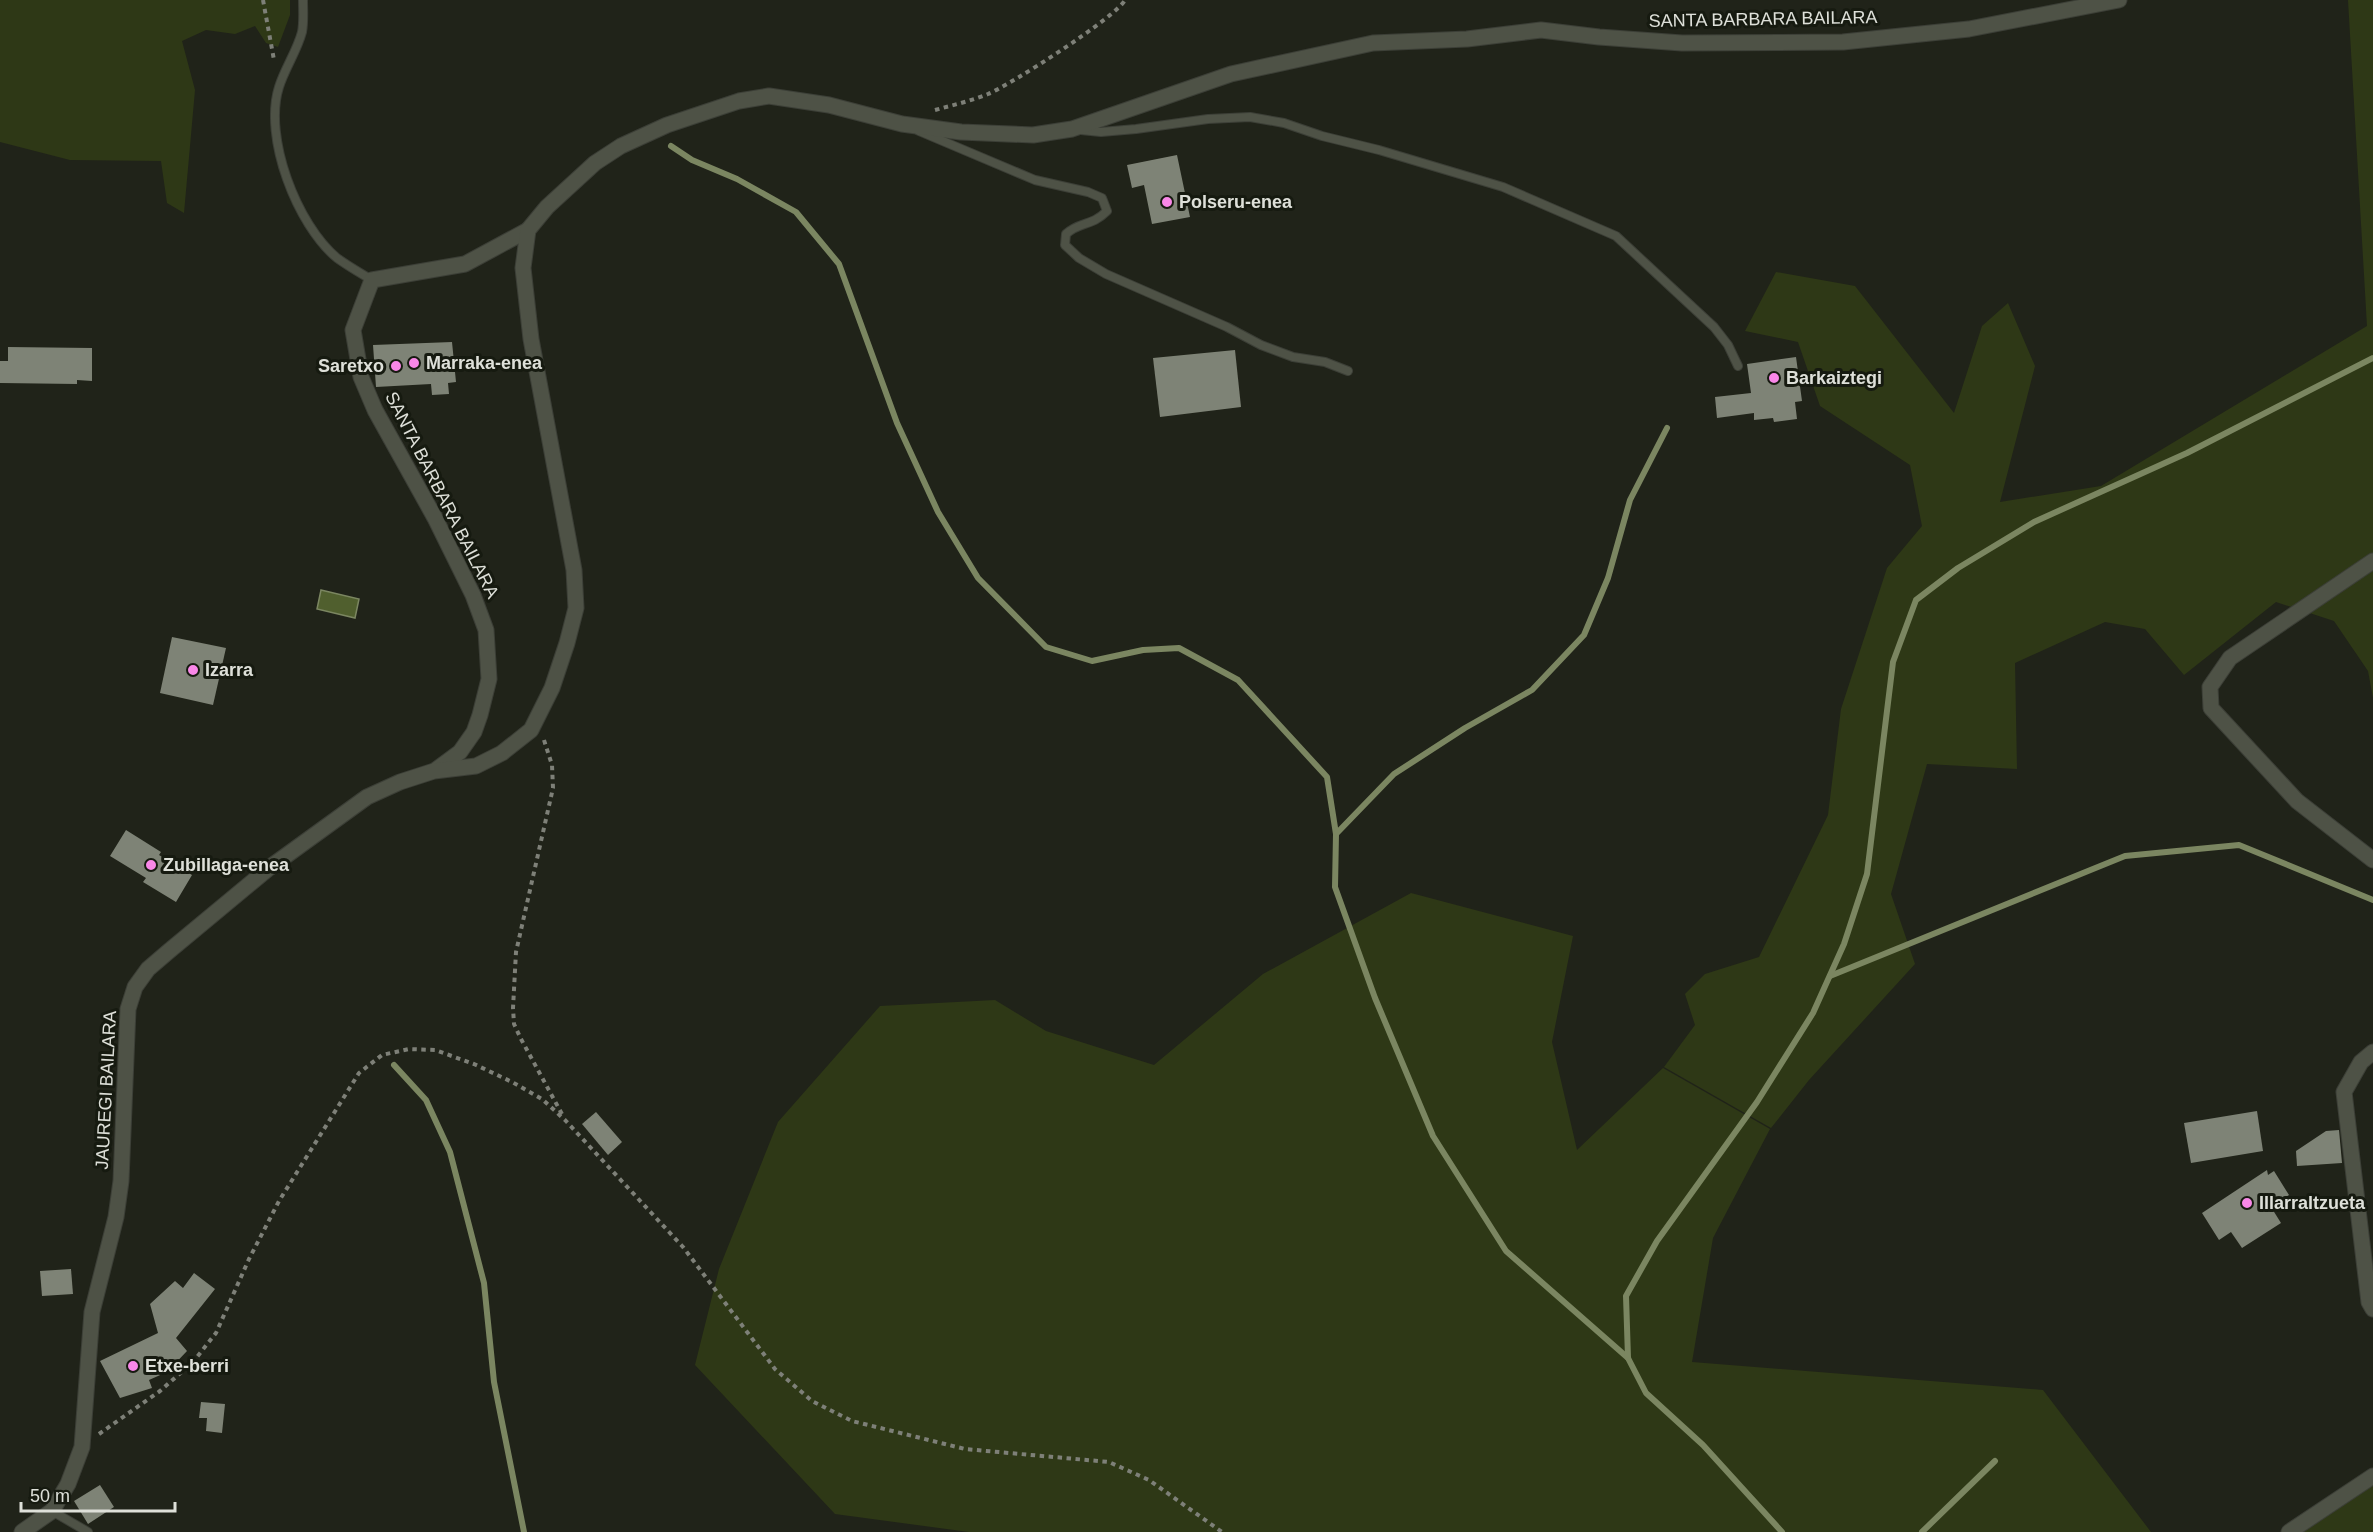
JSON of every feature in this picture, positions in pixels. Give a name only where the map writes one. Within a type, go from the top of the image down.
[{"type":"street","name":"SANTA BARBARA BAILARA","points":[[434,771],[460,752],[474,732],[489,679],[486,630],[473,595],[435,518],[375,410],[361,377],[353,330],[372,280],[465,264],[528,230],[555,199],[595,163],[621,146],[666,125],[739,101],[769,96],[829,105],[902,124],[961,132],[1034,135],[1072,129],[1231,74],[1373,43],[1467,39],[1541,30],[1682,43],[1843,42],[1969,29],[2119,0]]},
{"type":"street","name":"JAUREGI BAILARA","points":[[22,1532],[52,1511],[68,1484],[82,1447],[92,1312],[116,1217],[121,1181],[129,1009],[135,987],[148,969],[269,868],[367,797],[400,782],[434,771],[477,766],[502,753],[531,730],[552,688],[576,608],[574,570],[531,339],[523,268],[528,230]]},
{"type":"street","points":[[2373,561],[2230,658],[2210,687],[2211,708],[2289,792],[2373,860]]},
{"type":"street","points":[[2373,1052],[2361,1062],[2344,1092],[2369,1302],[2373,1308]]},
{"type":"street","points":[[2289,1532],[2373,1476]]},
{"type":"lane","points":[[303,0],[303,30],[279,88],[274,119],[278,152],[296,199],[320,239],[337,257],[372,280]]},
{"type":"lane","points":[[1072,129],[1113,131],[1208,119],[1250,117],[1284,123],[1322,136],[1455,171],[1503,187],[1616,236],[1714,327],[1728,345],[1738,366]]},
{"type":"lane","points":[[902,124],[1035,180],[1088,192],[1102,198],[1107,211],[1097,221],[1073,228],[1066,234],[1065,245],[1079,258],[1106,274],[1261,345],[1293,357],[1324,362],[1348,371]]},
{"type":"lane","points":[[52,1511],[88,1532]]},
{"type":"path","points":[[263,0],[279,88]]},
{"type":"path","points":[[931,111],[989,94],[1011,82],[1099,24],[1125,0]]},
{"type":"path","points":[[534,723],[544,740],[552,765],[553,788],[516,952],[514,1024],[565,1120]]},
{"type":"path","points":[[82,1447],[160,1391],[193,1362],[216,1333],[249,1259],[285,1192],[359,1073],[382,1055],[409,1049],[435,1050],[474,1064],[542,1099],[565,1120],[683,1247],[775,1369],[812,1401],[852,1421],[965,1449],[1109,1462],[1149,1480],[1221,1532]]},
{"type":"shaded area","points":[[0,0],[290,0],[290,15],[278,47],[266,43],[255,26],[235,34],[206,30],[182,41],[195,90],[184,213],[167,203],[161,161],[70,160],[0,142]]},
{"type":"shaded area","points":[[2348,0],[2373,0],[2373,698],[2368,671],[2334,621],[2276,602],[2184,675],[2145,629],[2105,622],[2015,663],[2017,769],[1927,764],[1891,894],[1915,964],[1809,1080],[1771,1128],[1664,1067],[1695,1025],[1685,994],[1705,974],[1759,957],[1828,815],[1841,709],[1887,568],[1922,526],[1910,465],[1820,406],[1798,342],[1745,331],[1776,272],[1855,286],[1954,413],[1982,326],[2008,303],[2035,366],[2000,502],[2101,486],[2367,326]]},
{"type":"shaded area","points":[[321,590],[359,599],[355,618],[317,609]]},
{"type":"shaded area","points":[[1411,893],[1573,936],[1552,1042],[1577,1150],[1663,1068],[1770,1129],[1713,1238],[1692,1362],[2043,1390],[2151,1532],[969,1532],[835,1514],[695,1365],[719,1269],[778,1122],[880,1006],[995,1000],[1046,1031],[1154,1065],[1263,974]]},
{"type":"shaded area","points":[[2373,1480],[2373,1532],[2301,1532]]},
{"type":"building","name":"Polseru-enea","points":[[1177,155],[1190,217],[1152,224],[1144,185],[1132,188],[1127,165]]},
{"type":"building","name":"Marraka-enea","points":[[452,342],[456,382],[448,383],[449,394],[432,395],[431,384],[376,387],[373,345]]},
{"type":"building","points":[[8,347],[92,348],[92,381],[77,380],[77,384],[0,383],[0,361],[8,361]]},
{"type":"building","points":[[1235,350],[1241,407],[1160,417],[1153,358]]},
{"type":"building","name":"Barkaiztegi","points":[[1796,357],[1802,401],[1795,402],[1797,419],[1774,422],[1773,418],[1754,420],[1754,413],[1717,418],[1715,397],[1751,393],[1747,364]]},
{"type":"building","name":"Izarra","points":[[172,637],[226,648],[213,705],[160,693]]},
{"type":"building","name":"Zubillaga-enea","points":[[126,830],[161,852],[159,855],[192,875],[176,902],[143,882],[146,878],[110,856]]},
{"type":"building","points":[[2257,1111],[2263,1151],[2191,1163],[2184,1123]]},
{"type":"building","points":[[596,1112],[622,1142],[608,1155],[582,1124]]},
{"type":"building","points":[[2339,1130],[2342,1163],[2297,1166],[2296,1151],[2326,1131]]},
{"type":"building","name":"Illarraltzueta","points":[[2267,1170],[2268,1175],[2274,1171],[2289,1195],[2271,1207],[2281,1223],[2242,1248],[2231,1232],[2219,1240],[2202,1213]]},
{"type":"building","points":[[71,1269],[73,1294],[42,1296],[40,1271]]},
{"type":"building","points":[[194,1273],[215,1289],[176,1338],[187,1351],[167,1372],[149,1380],[152,1388],[120,1398],[100,1361],[158,1333],[150,1304],[175,1281],[183,1288]]},
{"type":"building","points":[[201,1402],[225,1404],[222,1433],[206,1431],[207,1418],[199,1418]]},
{"type":"building","points":[[100,1485],[114,1507],[88,1524],[74,1501]]},
{"type":"waterway","points":[[671,146],[692,160],[737,179],[796,212],[839,264],[897,423],[938,512],[978,578],[1046,647],[1092,661],[1143,650],[1179,648],[1238,680],[1327,777],[1336,834]]},
{"type":"waterway","points":[[1782,1532],[1703,1445],[1646,1393],[1628,1358],[1626,1296],[1657,1241],[1757,1102],[1813,1013],[1844,944],[1867,874],[1893,662],[1916,600],[1958,568],[2034,522],[2187,453],[2373,358]]},
{"type":"waterway","points":[[1628,1358],[1506,1251],[1433,1136],[1375,998],[1335,887],[1336,834],[1394,774],[1465,728],[1532,690],[1584,635],[1608,578],[1630,500],[1667,428]]},
{"type":"waterway","points":[[1830,976],[2125,856],[2239,845],[2373,900]]},
{"type":"waterway","points":[[394,1065],[426,1100],[450,1152],[484,1283],[494,1382],[524,1532]]},
{"type":"waterway","points":[[1922,1532],[1995,1461]]},
{"type":"place","name":"Polseru-enea","points":[[1167,202]]},
{"type":"place","name":"Marraka-enea","points":[[414,363]]},
{"type":"place","name":"Saretxo","points":[[396,366]]},
{"type":"place","name":"Barkaiztegi","points":[[1774,378]]},
{"type":"place","name":"Izarra","points":[[193,670]]},
{"type":"place","name":"Zubillaga-enea","points":[[151,865]]},
{"type":"place","name":"Illarraltzueta","points":[[2247,1203]]},
{"type":"place","name":"Etxe-berri","points":[[133,1366]]}]
